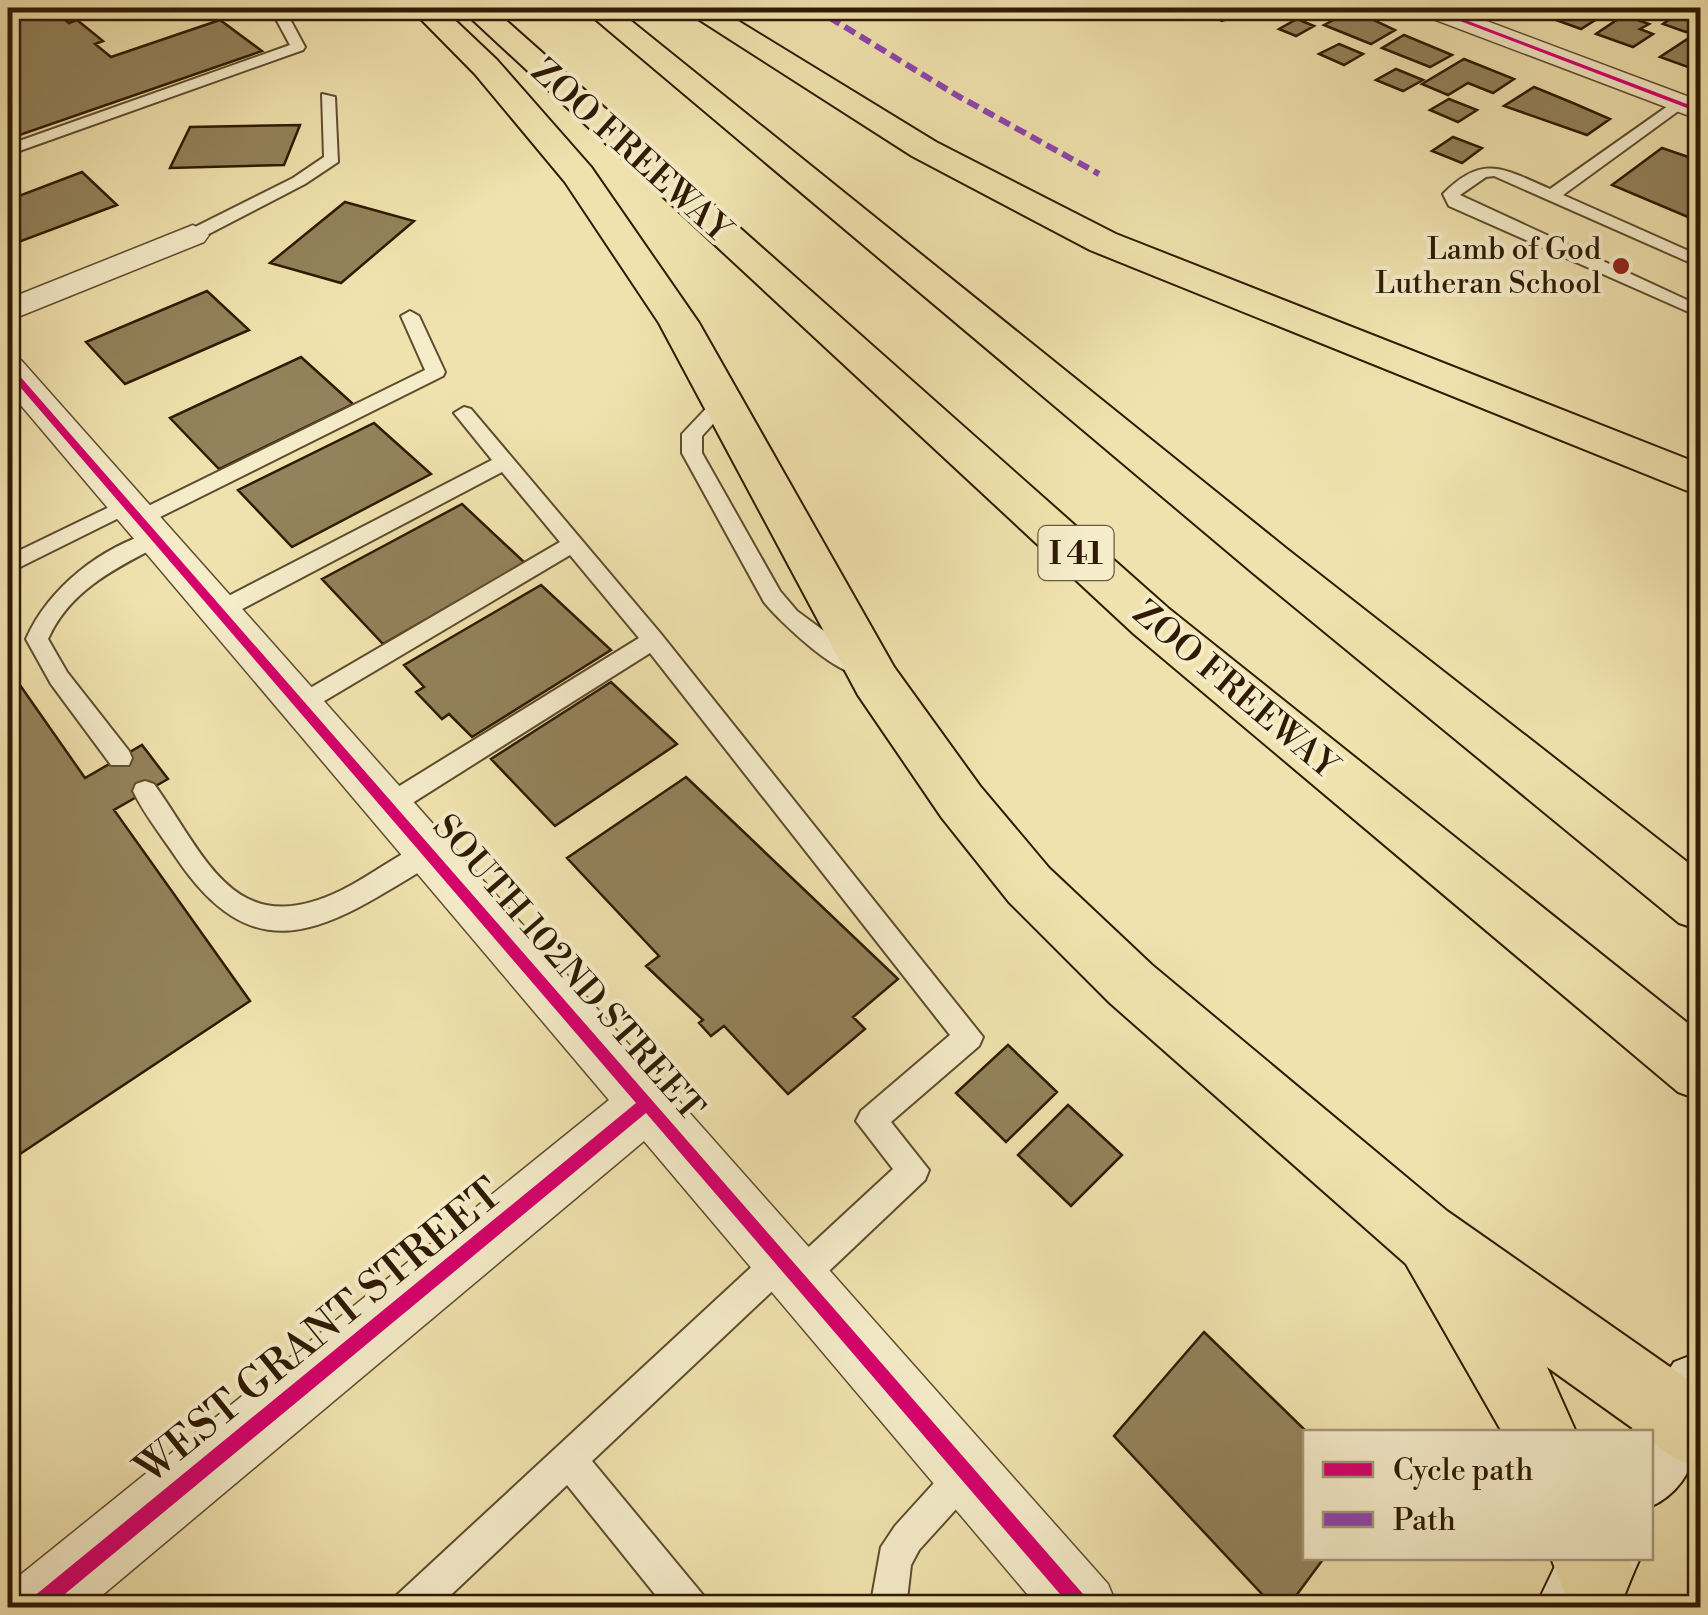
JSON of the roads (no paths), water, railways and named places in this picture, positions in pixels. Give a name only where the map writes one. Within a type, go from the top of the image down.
[{"type":"highway","points":[[425,8],[486,67],[578,176],[679,323],[876,681],[961,802],[1030,884],[1132,984],[1423,1235],[1683,1428]]},
{"type":"highway","name":"ZOO FREEWAY","points":[[475,8],[1151,621],[1700,1072]]},
{"type":"highway","points":[[597,8],[1270,561],[1700,904]]},
{"type":"highway","points":[[696,8],[924,150],[1103,242],[1367,352],[1700,481]]},
{"type":"highway","points":[[1423,1235],[1517,1382],[1538,1430]]},
{"type":"street","points":[[1429,8],[1690,107]]},
{"type":"street","points":[[8,311],[193,235]]},
{"type":"street","name":"SOUTH 102ND STREET","points":[[8,368],[1084,1608]]},
{"type":"street","name":"WEST GRANT STREET","points":[[32,1608],[646,1104]]},
{"type":"lane","points":[[8,150],[298,48],[277,8]]},
{"type":"lane","points":[[193,235],[299,181],[332,159],[327,97]]},
{"type":"lane","points":[[1552,195],[1690,107]]},
{"type":"lane","points":[[1700,262],[1496,171],[1482,172],[1451,194],[1455,202],[1700,312]]},
{"type":"lane","points":[[8,564],[141,521],[436,372],[410,316]]},
{"type":"lane","points":[[410,1608],[792,1267],[914,1170],[871,1121],[969,1037],[654,640],[464,413]]},
{"type":"lane","points":[[218,611],[505,462]]},
{"type":"lane","points":[[120,758],[59,678],[37,640],[44,620],[63,596],[96,570],[141,521]]},
{"type":"lane","points":[[300,704],[573,544]]},
{"type":"lane","points":[[390,805],[654,640]]},
{"type":"lane","points":[[145,792],[219,894],[256,920],[296,922],[430,852]]},
{"type":"lane","points":[[570,1462],[690,1608]]},
{"type":"lane","points":[[888,1608],[894,1560],[907,1538],[967,1472]]},
{"type":"place","name":"Lamb of God Lutheran School","points":[[1621,266]]}]
